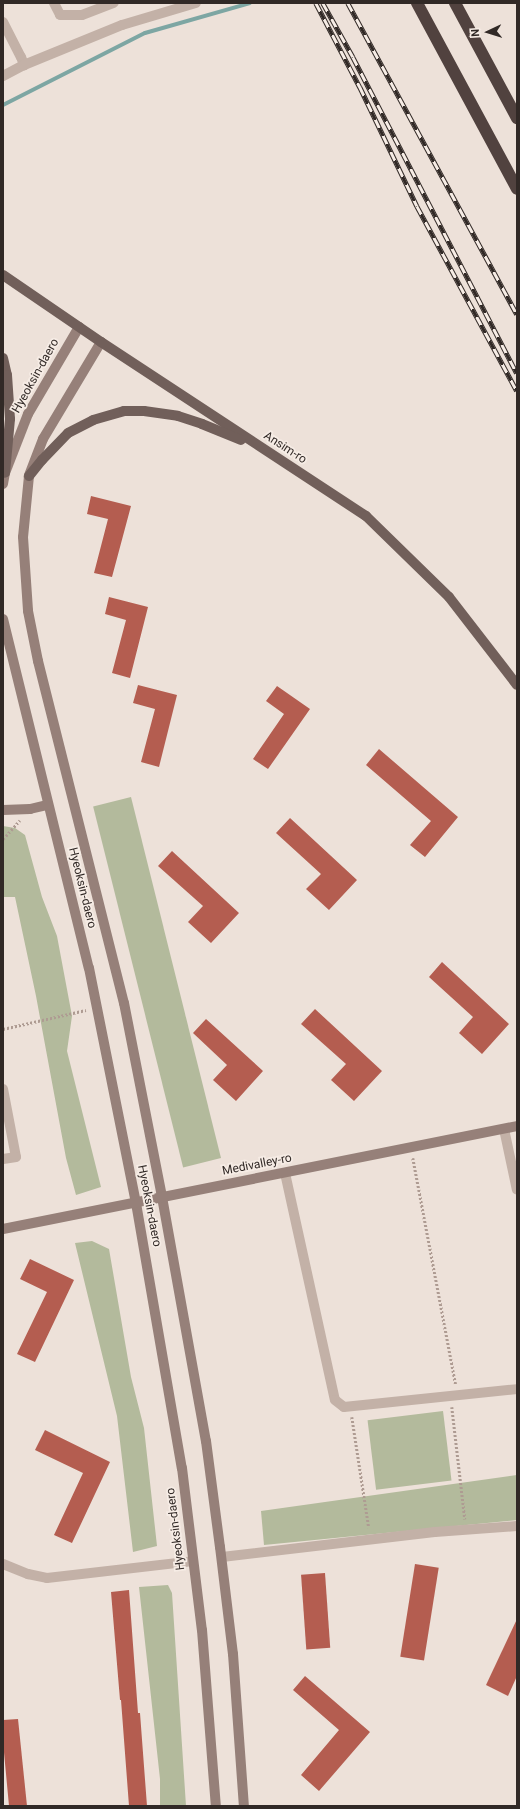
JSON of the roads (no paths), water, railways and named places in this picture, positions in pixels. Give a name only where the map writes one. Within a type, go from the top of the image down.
[{"type":"highway","points":[[417,3],[517,189]]},
{"type":"highway","points":[[455,3],[517,118]]},
{"type":"main road","name":"Ansim-ro","points":[[3,275],[79,328],[366,516],[449,597],[517,685]]},
{"type":"main road","name":"Hyeoksin-daero","points":[[3,484],[4,473],[28,414],[79,328]]},
{"type":"main road","points":[[102,342],[43,439],[29,476],[23,537],[28,611],[38,661],[124,1003],[162,1197],[206,1440],[222,1557],[233,1654],[244,1806]]},
{"type":"main road","points":[[3,358],[7,375],[10,419],[4,473]]},
{"type":"main road","points":[[29,476],[68,433],[93,420],[124,411],[144,411],[178,416],[202,424],[263,449]]},
{"type":"main road","name":"Hyeoksin-daero","points":[[3,619],[89,968],[136,1203],[182,1468],[202,1630],[216,1806]]},
{"type":"main road","points":[[3,810],[30,809],[48,805]]},
{"type":"main road","name":"Medivalley-ro","points":[[3,1229],[517,1126]]},
{"type":"street","points":[[54,3],[60,15],[82,15],[114,3]]},
{"type":"street","points":[[5,76],[24,65],[122,25],[196,3]]},
{"type":"street","points":[[3,22],[22,57],[24,65]]},
{"type":"street","points":[[3,1089],[16,1157],[3,1159]]},
{"type":"street","points":[[504,1129],[517,1190]]},
{"type":"street","points":[[285,1173],[336,1400],[344,1407],[517,1389]]},
{"type":"street","points":[[222,1557],[371,1539],[517,1526]]},
{"type":"street","points":[[3,1564],[28,1574],[47,1578],[194,1561]]},
{"type":"waterway","points":[[3,105],[145,33],[250,3]]},
{"type":"railway","points":[[316,3],[360,87],[417,206],[517,391]]},
{"type":"railway","points":[[323,3],[353,57],[517,373]]},
{"type":"railway","points":[[348,3],[517,314]]}]
